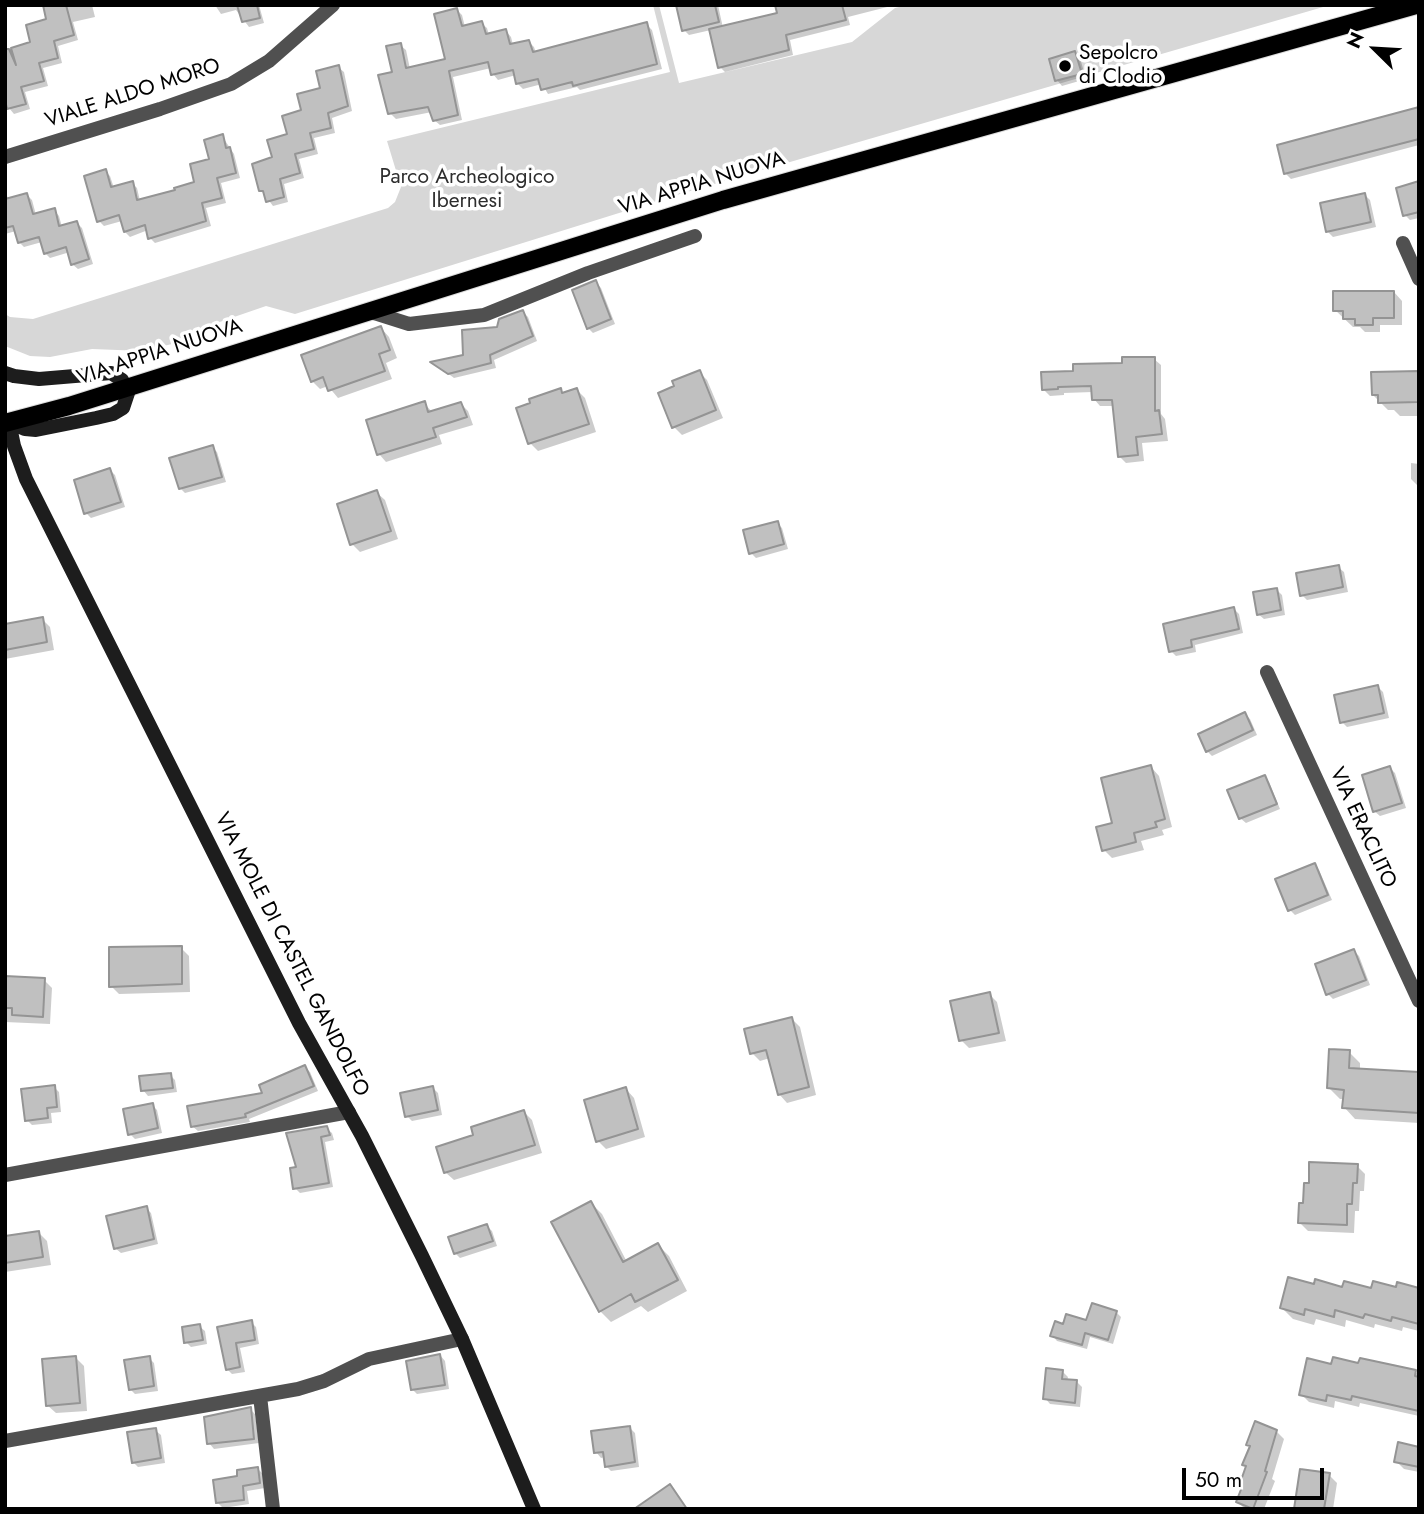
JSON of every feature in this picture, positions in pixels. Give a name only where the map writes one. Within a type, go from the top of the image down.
[{"type":"main road","name":"VIA APPIA NUOVA","points":[[7,423],[69,406],[736,196],[1416,5]]},
{"type":"street","name":"VIALE ALDO MORO","points":[[5,157],[139,116],[231,84],[269,61],[333,5]]},
{"type":"street","points":[[368,311],[409,324],[484,315],[588,273],[695,236]]},
{"type":"street","points":[[1403,243],[1419,279]]},
{"type":"street","points":[[5,373],[39,379],[106,373],[119,377],[127,387]]},
{"type":"street","name":"VIA MOLE DI CASTEL GANDOLFO","points":[[7,423],[26,479],[299,1023],[403,1215],[461,1339],[534,1509]]},
{"type":"street","name":"VIA ERACLITO","points":[[1267,672],[1419,1001]]},
{"type":"street","points":[[5,1175],[349,1112]]},
{"type":"street","points":[[5,1441],[316,1384],[369,1359],[461,1339]]},
{"type":"street","points":[[260,1396],[273,1509]]},
{"type":"green space","name":"Parco Archeologico Ibernesi","points":[[653,5],[659,5],[679,83],[852,42],[895,8],[907,5],[1330,5],[680,194],[295,314],[266,306],[208,326],[201,337],[143,351],[92,349],[50,357],[30,356],[5,346],[5,314],[33,319],[388,208],[395,202],[401,187],[387,141],[670,72]]},
{"type":"building","points":[[43,5],[66,5],[74,35],[54,41],[58,58],[39,63],[44,81],[21,87],[26,104],[7,109],[5,49],[9,49],[16,65],[11,48],[30,42],[26,25],[46,19]]},
{"type":"building","points":[[237,5],[257,5],[260,18],[242,22]]},
{"type":"building","points":[[676,5],[715,5],[719,22],[682,31]]},
{"type":"building","points":[[775,5],[842,5],[846,20],[786,35],[789,50],[718,68],[709,29],[777,13]]},
{"type":"building","points":[[457,8],[462,26],[482,21],[486,34],[506,29],[510,44],[529,40],[533,52],[647,22],[657,64],[573,86],[572,82],[541,90],[538,79],[516,84],[513,70],[491,75],[488,62],[449,71],[458,115],[433,121],[428,107],[388,114],[378,75],[392,72],[386,46],[401,43],[406,68],[445,59],[434,14]]},
{"type":"building","name":"Sepolcro di Clodio","points":[[1075,51],[1082,74],[1055,81],[1049,59]]},
{"type":"building","points":[[339,65],[348,106],[328,113],[331,128],[310,133],[314,149],[295,154],[300,173],[280,179],[284,197],[266,202],[263,191],[259,191],[252,164],[272,157],[267,140],[287,134],[282,116],[301,110],[297,94],[320,88],[316,71]]},
{"type":"building","points":[[1419,107],[1419,139],[1284,174],[1277,145]]},
{"type":"building","points":[[223,134],[226,148],[230,147],[236,173],[217,178],[222,198],[202,203],[206,221],[148,239],[145,225],[124,232],[119,215],[97,222],[84,176],[106,169],[111,187],[133,181],[137,200],[175,190],[174,188],[194,182],[190,164],[209,159],[204,140]]},
{"type":"building","points":[[1419,181],[1419,212],[1403,216],[1396,188]]},
{"type":"building","points":[[27,193],[33,214],[55,208],[59,226],[77,221],[89,259],[71,265],[66,247],[44,254],[39,237],[18,243],[13,226],[5,228],[5,199]]},
{"type":"building","points":[[1365,193],[1371,222],[1326,232],[1320,203]]},
{"type":"building","points":[[596,280],[611,319],[587,329],[572,290]]},
{"type":"building","points":[[1333,291],[1394,291],[1394,318],[1373,318],[1373,325],[1355,325],[1355,319],[1343,319],[1343,311],[1333,311]]},
{"type":"building","points":[[523,310],[533,336],[490,355],[491,363],[448,374],[430,362],[463,355],[462,330],[497,327],[499,319]]},
{"type":"building","points":[[381,326],[390,350],[379,354],[385,371],[328,391],[323,377],[311,382],[301,355]]},
{"type":"building","points":[[1122,357],[1155,357],[1155,411],[1159,410],[1162,434],[1136,437],[1138,455],[1118,457],[1112,400],[1092,400],[1091,386],[1042,390],[1041,372],[1073,371],[1073,364],[1122,363]]},
{"type":"building","points":[[700,370],[716,410],[672,428],[658,393],[674,386],[672,381]]},
{"type":"building","points":[[1419,371],[1419,402],[1378,403],[1378,395],[1372,395],[1371,372]]},
{"type":"building","points":[[561,388],[562,393],[577,388],[589,424],[528,444],[516,408],[530,403],[529,399]]},
{"type":"building","points":[[425,401],[428,412],[461,402],[467,417],[433,428],[436,437],[377,455],[366,420]]},
{"type":"building","points":[[213,445],[222,477],[179,489],[169,458]]},
{"type":"building","points":[[110,468],[121,502],[84,514],[74,480]]},
{"type":"building","points":[[377,490],[391,531],[350,545],[337,504]]},
{"type":"building","points":[[778,521],[784,544],[749,554],[743,530]]},
{"type":"building","points":[[1339,565],[1343,587],[1300,596],[1296,573]]},
{"type":"building","points":[[1277,588],[1281,610],[1257,615],[1253,592]]},
{"type":"building","points":[[1234,607],[1239,629],[1191,640],[1192,647],[1169,652],[1163,624]]},
{"type":"building","points":[[43,617],[47,642],[5,650],[5,624]]},
{"type":"building","points":[[1378,685],[1384,713],[1340,723],[1334,695]]},
{"type":"building","points":[[1245,712],[1253,730],[1206,752],[1198,734]]},
{"type":"building","points":[[1151,765],[1165,819],[1155,822],[1157,827],[1134,833],[1136,842],[1102,851],[1096,827],[1112,823],[1101,778]]},
{"type":"building","points":[[1390,766],[1402,803],[1373,812],[1362,775]]},
{"type":"building","points":[[1265,775],[1277,804],[1239,819],[1227,790]]},
{"type":"building","points":[[1315,863],[1328,895],[1288,911],[1275,879]]},
{"type":"building","points":[[182,946],[182,984],[109,987],[109,947]]},
{"type":"building","points":[[1354,949],[1366,980],[1326,995],[1315,964]]},
{"type":"building","points":[[5,976],[45,978],[43,1017],[12,1015],[12,1008],[5,1008]]},
{"type":"building","points":[[990,992],[999,1033],[959,1041],[950,1001]]},
{"type":"building","points":[[792,1017],[809,1087],[778,1095],[766,1050],[750,1054],[744,1029]]},
{"type":"building","points":[[1329,1049],[1350,1050],[1349,1068],[1419,1072],[1419,1113],[1342,1108],[1344,1090],[1327,1088]]},
{"type":"building","points":[[305,1065],[314,1086],[245,1114],[246,1117],[191,1127],[187,1106],[262,1093],[259,1085]]},
{"type":"building","points":[[171,1073],[173,1088],[141,1091],[139,1076]]},
{"type":"building","points":[[55,1085],[57,1107],[47,1108],[48,1118],[25,1121],[21,1089]]},
{"type":"building","points":[[433,1086],[438,1110],[405,1117],[400,1093]]},
{"type":"building","points":[[626,1087],[638,1129],[596,1142],[584,1100]]},
{"type":"building","points":[[153,1103],[158,1128],[128,1135],[123,1109]]},
{"type":"building","points":[[524,1110],[535,1145],[444,1173],[436,1147],[473,1135],[471,1127]]},
{"type":"building","points":[[327,1126],[330,1135],[321,1137],[329,1183],[293,1189],[290,1168],[296,1167],[286,1133]]},
{"type":"building","points":[[1309,1162],[1358,1164],[1357,1183],[1353,1183],[1352,1204],[1347,1204],[1347,1225],[1298,1223],[1304,1183],[1309,1183]]},
{"type":"building","points":[[591,1201],[623,1262],[658,1243],[678,1280],[635,1302],[631,1294],[599,1312],[551,1222]]},
{"type":"building","points":[[147,1206],[154,1239],[114,1249],[106,1216]]},
{"type":"building","points":[[487,1224],[493,1241],[454,1254],[448,1237]]},
{"type":"building","points":[[39,1231],[43,1257],[5,1263],[5,1236]]},
{"type":"building","points":[[1288,1277],[1314,1284],[1315,1279],[1342,1287],[1344,1281],[1371,1288],[1373,1281],[1396,1287],[1397,1282],[1419,1288],[1419,1324],[1392,1317],[1391,1321],[1365,1314],[1363,1318],[1335,1310],[1334,1317],[1305,1309],[1304,1315],[1280,1308]]},
{"type":"building","points":[[1092,1303],[1117,1311],[1108,1340],[1085,1333],[1082,1345],[1050,1336],[1055,1321],[1063,1324],[1066,1314],[1086,1320]]},
{"type":"building","points":[[252,1320],[255,1340],[236,1343],[240,1367],[226,1370],[217,1327]]},
{"type":"building","points":[[200,1324],[203,1340],[184,1343],[182,1327]]},
{"type":"building","points":[[440,1354],[445,1385],[411,1390],[406,1361]]},
{"type":"building","points":[[76,1356],[80,1403],[46,1406],[42,1359]]},
{"type":"building","points":[[150,1356],[154,1386],[129,1390],[124,1360]]},
{"type":"building","points":[[1333,1357],[1358,1363],[1360,1358],[1416,1370],[1415,1376],[1419,1377],[1419,1411],[1352,1396],[1351,1400],[1327,1395],[1326,1401],[1299,1395],[1307,1358],[1331,1364]]},
{"type":"building","points":[[1046,1368],[1063,1370],[1062,1379],[1077,1380],[1075,1403],[1043,1399]]},
{"type":"building","points":[[251,1407],[254,1439],[207,1444],[204,1417]]},
{"type":"building","points":[[1255,1421],[1277,1430],[1265,1471],[1267,1472],[1253,1509],[1236,1502],[1246,1466],[1242,1465],[1250,1446],[1246,1445]]},
{"type":"building","points":[[630,1426],[635,1462],[605,1467],[603,1452],[594,1453],[591,1431]]},
{"type":"building","points":[[156,1428],[161,1458],[132,1463],[127,1432]]},
{"type":"building","points":[[1398,1442],[1419,1447],[1419,1467],[1394,1462]]},
{"type":"building","points":[[258,1467],[260,1483],[243,1486],[244,1500],[216,1503],[213,1480],[237,1476],[237,1470]]},
{"type":"building","points":[[1300,1469],[1330,1473],[1324,1509],[1294,1509]]},
{"type":"building","points":[[670,1484],[687,1509],[634,1509]]},
{"type":"place","name":"Sepolcro di Clodio","points":[[1065,66]]}]
